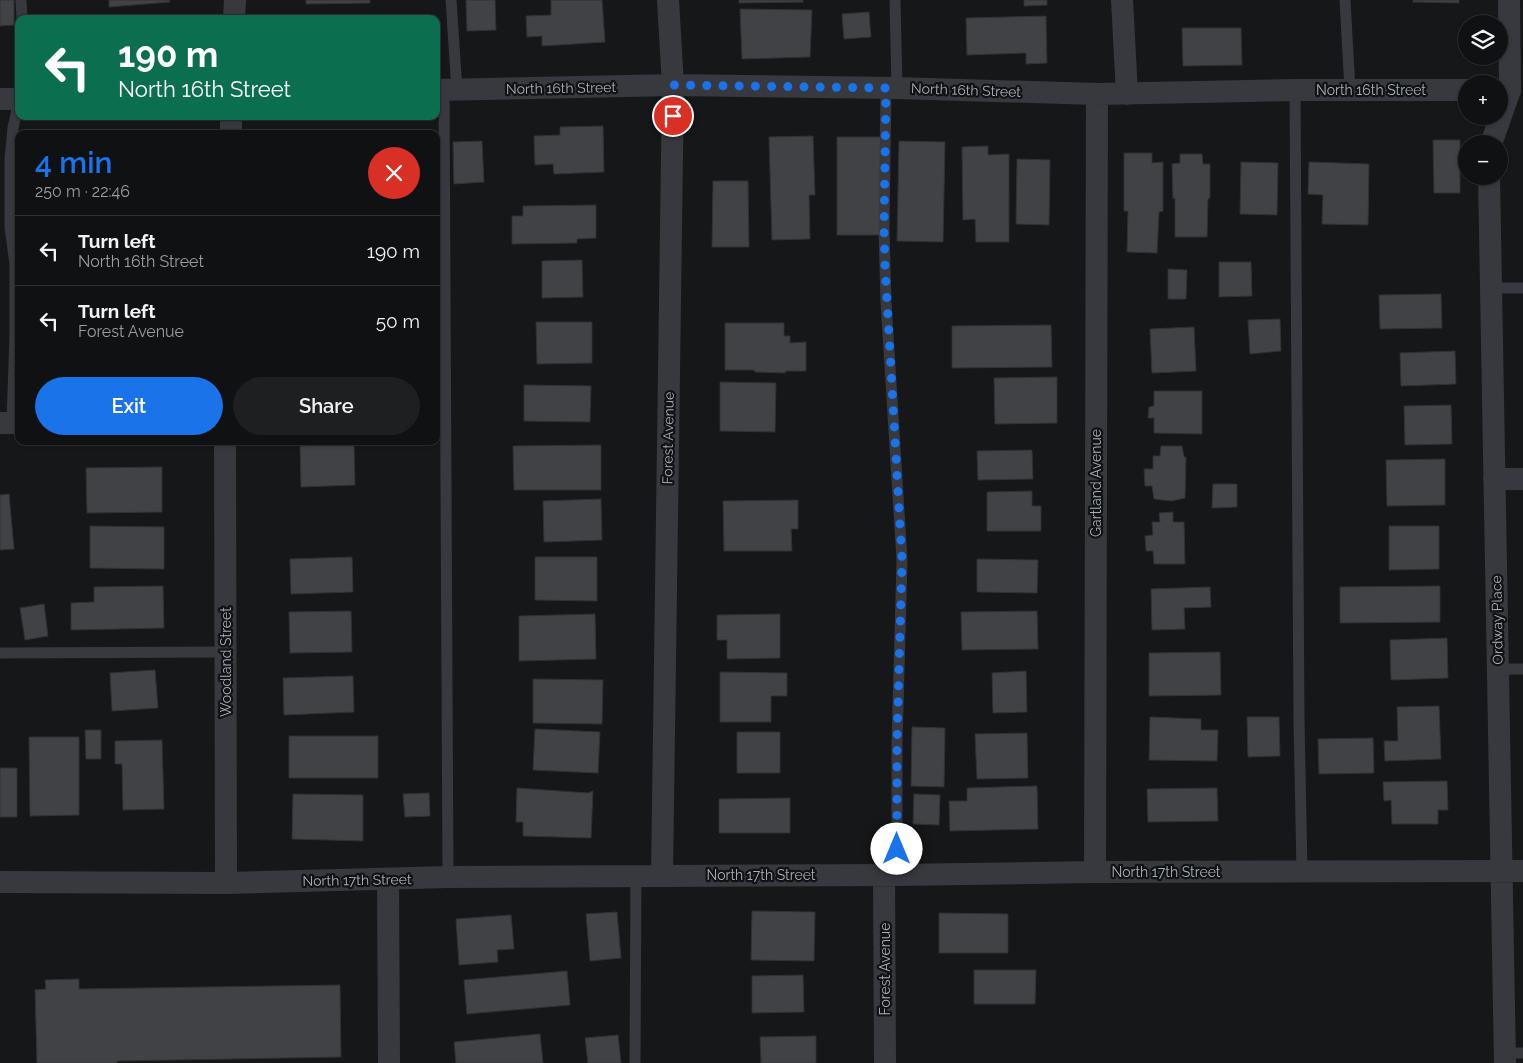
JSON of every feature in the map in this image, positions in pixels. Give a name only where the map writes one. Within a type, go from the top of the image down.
[{"type":"street","points":[[234,15],[235,0]]},
{"type":"street","name":"Forest Avenue","points":[[662,876],[673,85],[668,0]]},
{"type":"street","points":[[1122,0],[1127,94]]},
{"type":"street","points":[[1493,135],[1510,90],[1509,0]]},
{"type":"street","name":"North 16th Street","points":[[446,90],[673,85],[891,88],[1097,94],[1295,90],[1458,90]]},
{"type":"street","name":"Gartland Avenue","points":[[1095,872],[1097,94]]},
{"type":"street","points":[[0,100],[15,100]]},
{"type":"street","name":"Ordway Place","points":[[1489,185],[1498,669],[1512,871],[1511,1056]]},
{"type":"street","name":"Woodland Street","points":[[225,445],[226,883]]},
{"type":"street","points":[[1494,479],[1523,479]]},
{"type":"street","name":"North 17th Street","points":[[0,882],[226,883],[448,877],[1512,871]]},
{"type":"street","name":"Forest Avenue","points":[[885,1063],[890,875]]},
{"type":"street","points":[[388,880],[390,1063]]},
{"type":"lane","points":[[21,0],[22,15]]},
{"type":"lane","points":[[448,877],[446,90],[451,0]]},
{"type":"lane","points":[[890,875],[897,743],[902,560],[884,229],[895,0]]},
{"type":"lane","points":[[1345,0],[1350,90]]},
{"type":"lane","points":[[1295,90],[1298,720],[1302,872]]},
{"type":"lane","points":[[10,422],[15,335],[15,264],[10,227],[10,160],[15,119]]},
{"type":"lane","points":[[1492,288],[1523,288]]},
{"type":"lane","points":[[0,653],[226,652]]},
{"type":"lane","points":[[1498,669],[1523,670]]},
{"type":"lane","points":[[635,1063],[636,876]]},
{"type":"building","points":[[0,0],[14,0],[14,25],[0,26]]},
{"type":"building","points":[[109,0],[169,0],[170,2],[109,7]]},
{"type":"building","points":[[306,0],[370,0],[370,3],[306,4]]},
{"type":"building","points":[[466,0],[495,0],[496,30],[467,31]]},
{"type":"building","points":[[551,0],[602,0],[605,42],[542,46],[542,36],[527,37],[526,16],[551,15]]},
{"type":"building","points":[[739,0],[803,0],[803,2],[739,3]]},
{"type":"building","points":[[1024,0],[1047,0],[1047,5],[1024,6]]},
{"type":"building","points":[[1413,0],[1459,0],[1459,3],[1413,2]]},
{"type":"building","points":[[740,9],[812,10],[810,57],[742,59]]},
{"type":"building","points":[[869,12],[871,37],[844,39],[842,14]]},
{"type":"building","points":[[1046,16],[1047,63],[1026,64],[1026,53],[967,55],[966,18]]},
{"type":"building","points":[[1182,28],[1241,28],[1242,65],[1183,66]]},
{"type":"building","points":[[603,126],[604,172],[554,174],[553,164],[535,165],[534,136],[560,135],[560,127]]},
{"type":"building","points":[[813,136],[815,195],[809,195],[810,239],[772,240],[769,137]]},
{"type":"building","points":[[837,137],[881,137],[882,235],[837,235]]},
{"type":"building","points":[[1433,140],[1458,140],[1458,185],[1460,185],[1460,193],[1434,193]]},
{"type":"building","points":[[482,141],[484,182],[454,184],[453,142]]},
{"type":"building","points":[[899,141],[945,142],[943,242],[897,241]]},
{"type":"building","points":[[988,146],[988,155],[1009,154],[1009,242],[976,242],[975,219],[963,220],[962,147]]},
{"type":"building","points":[[1124,153],[1152,153],[1152,163],[1163,162],[1163,211],[1159,212],[1157,253],[1127,252],[1128,211],[1124,211]]},
{"type":"building","points":[[1180,154],[1202,154],[1203,164],[1210,164],[1207,237],[1175,237],[1175,198],[1173,199],[1172,164],[1180,163]]},
{"type":"building","points":[[1017,159],[1050,160],[1049,225],[1016,224]]},
{"type":"building","points":[[1241,162],[1278,163],[1277,215],[1240,214]]},
{"type":"building","points":[[1309,162],[1369,164],[1368,225],[1322,224],[1323,195],[1308,194]]},
{"type":"building","points":[[713,181],[748,181],[749,247],[712,247]]},
{"type":"building","points":[[596,205],[596,238],[577,239],[577,243],[512,244],[512,216],[523,216],[523,206]]},
{"type":"building","points":[[582,260],[583,297],[542,298],[542,261]]},
{"type":"building","points":[[1219,262],[1251,262],[1252,296],[1219,297]]},
{"type":"building","points":[[1168,269],[1187,270],[1186,299],[1168,299]]},
{"type":"building","points":[[1441,294],[1442,328],[1380,329],[1379,295]]},
{"type":"building","points":[[1280,319],[1281,351],[1250,354],[1248,320]]},
{"type":"building","points":[[536,322],[592,322],[592,363],[537,364]]},
{"type":"building","points":[[725,323],[784,323],[784,336],[790,336],[790,343],[806,342],[806,371],[786,371],[785,373],[725,370]]},
{"type":"building","points":[[1051,325],[1052,367],[952,368],[952,326]]},
{"type":"building","points":[[1194,327],[1196,371],[1152,373],[1150,329]]},
{"type":"building","points":[[1455,351],[1456,384],[1401,386],[1400,353]]},
{"type":"building","points":[[1057,377],[1057,423],[995,424],[994,378]]},
{"type":"building","points":[[720,382],[776,383],[775,432],[720,431]]},
{"type":"building","points":[[524,385],[591,386],[590,422],[524,421]]},
{"type":"building","points":[[1154,391],[1202,391],[1202,434],[1154,433],[1154,418],[1148,418],[1149,407],[1154,406]]},
{"type":"building","points":[[1451,405],[1452,444],[1405,445],[1404,406]]},
{"type":"building","points":[[354,445],[355,485],[301,487],[300,446]]},
{"type":"building","points":[[601,445],[601,490],[514,490],[513,446]]},
{"type":"building","points":[[1161,446],[1182,446],[1184,457],[1186,457],[1185,498],[1172,501],[1154,499],[1152,486],[1145,486],[1144,469],[1153,469],[1153,456],[1160,456]]},
{"type":"building","points":[[1032,450],[1033,479],[978,480],[977,451]]},
{"type":"building","points":[[1445,459],[1445,505],[1387,506],[1386,460]]},
{"type":"building","points":[[162,467],[162,512],[87,513],[86,468]]},
{"type":"building","points":[[1213,484],[1237,484],[1237,507],[1212,508]]},
{"type":"building","points":[[1032,491],[1032,506],[1041,506],[1041,531],[987,531],[987,492]]},
{"type":"building","points":[[9,494],[14,549],[0,550],[0,495]]},
{"type":"building","points":[[601,499],[602,540],[544,542],[543,501]]},
{"type":"building","points":[[798,500],[798,529],[791,529],[792,551],[724,551],[723,501]]},
{"type":"building","points":[[1173,512],[1173,522],[1184,522],[1185,564],[1154,564],[1153,551],[1146,551],[1145,536],[1153,535],[1152,522],[1160,522],[1159,513]]},
{"type":"building","points":[[90,526],[164,527],[164,569],[90,568]]},
{"type":"building","points":[[1389,526],[1439,526],[1439,569],[1389,570]]},
{"type":"building","points":[[352,557],[353,592],[291,594],[290,559]]},
{"type":"building","points":[[535,557],[597,557],[597,601],[535,600]]},
{"type":"building","points":[[977,559],[1038,560],[1037,593],[977,592]]},
{"type":"building","points":[[163,586],[164,628],[71,630],[71,603],[94,602],[94,587]]},
{"type":"building","points":[[1440,586],[1440,622],[1340,623],[1340,587]]},
{"type":"building","points":[[1210,587],[1211,607],[1184,608],[1185,629],[1152,630],[1151,589]]},
{"type":"building","points":[[44,604],[48,636],[25,640],[20,608]]},
{"type":"building","points":[[351,611],[352,652],[290,653],[289,612]]},
{"type":"building","points":[[1037,611],[1038,649],[962,650],[961,612]]},
{"type":"building","points":[[595,614],[596,659],[519,661],[519,616]]},
{"type":"building","points":[[780,614],[780,658],[727,659],[727,640],[717,640],[717,615]]},
{"type":"building","points":[[1447,638],[1448,678],[1391,680],[1390,640]]},
{"type":"building","points":[[1220,652],[1221,695],[1149,696],[1149,653]]},
{"type":"building","points":[[155,670],[158,708],[112,711],[110,673]]},
{"type":"building","points":[[1026,671],[1027,712],[993,713],[992,673]]},
{"type":"building","points":[[720,672],[787,673],[787,696],[771,696],[771,722],[720,722]]},
{"type":"building","points":[[353,676],[354,712],[284,715],[283,678]]},
{"type":"building","points":[[533,679],[603,680],[602,724],[533,723]]},
{"type":"building","points":[[1439,706],[1441,759],[1385,761],[1384,741],[1398,741],[1397,707]]},
{"type":"building","points":[[1150,717],[1201,719],[1201,730],[1218,730],[1217,761],[1149,760]]},
{"type":"building","points":[[1247,717],[1279,717],[1280,756],[1248,757]]},
{"type":"building","points":[[912,727],[945,728],[944,787],[911,786]]},
{"type":"building","points":[[535,729],[600,732],[598,773],[533,770]]},
{"type":"building","points":[[85,730],[101,730],[101,759],[86,759]]},
{"type":"building","points":[[737,732],[780,732],[780,773],[737,773]]},
{"type":"building","points":[[1027,733],[1028,778],[977,779],[975,734]]},
{"type":"building","points":[[289,736],[378,736],[378,778],[289,778]]},
{"type":"building","points":[[29,737],[79,737],[79,815],[30,816]]},
{"type":"building","points":[[1373,738],[1374,773],[1319,774],[1318,739]]},
{"type":"building","points":[[162,740],[164,809],[123,810],[122,764],[115,764],[115,741]]},
{"type":"building","points":[[0,768],[17,768],[17,817],[0,817]]},
{"type":"building","points":[[1447,781],[1448,810],[1438,810],[1438,824],[1392,824],[1391,800],[1384,801],[1383,782]]},
{"type":"building","points":[[1037,786],[1038,829],[950,831],[949,801],[967,801],[967,788]]},
{"type":"building","points":[[517,788],[588,793],[593,791],[591,838],[523,836],[523,822],[516,822]]},
{"type":"building","points":[[1217,788],[1218,821],[1148,822],[1147,789]]},
{"type":"building","points":[[429,793],[430,816],[405,817],[403,794]]},
{"type":"building","points":[[293,794],[363,795],[363,841],[292,839]]},
{"type":"building","points":[[914,794],[940,795],[939,825],[913,824]]},
{"type":"building","points":[[790,798],[790,833],[719,833],[719,799]]},
{"type":"building","points":[[752,911],[815,912],[814,961],[751,960]]},
{"type":"building","points":[[617,912],[621,958],[590,961],[586,914]]},
{"type":"building","points":[[939,913],[1008,914],[1008,953],[939,953]]},
{"type":"building","points":[[511,915],[514,949],[497,950],[498,962],[459,965],[456,919]]},
{"type":"building","points":[[974,970],[1036,970],[1035,1004],[974,1004]]},
{"type":"building","points":[[567,971],[570,1005],[467,1014],[464,980]]},
{"type":"building","points":[[803,975],[804,1012],[752,1013],[752,976]]},
{"type":"building","points":[[79,979],[79,989],[340,985],[341,1057],[117,1061],[117,1063],[37,1063],[35,990],[46,989],[45,980]]},
{"type":"building","points":[[540,1034],[543,1063],[456,1063],[454,1042]]},
{"type":"building","points":[[618,1035],[621,1063],[588,1063],[585,1038]]},
{"type":"building","points":[[816,1036],[816,1063],[761,1063],[760,1037]]},
{"type":"route","points":[[673,116],[673,85],[886,88],[884,229],[886,302],[902,560],[897,743],[897,849]]}]
